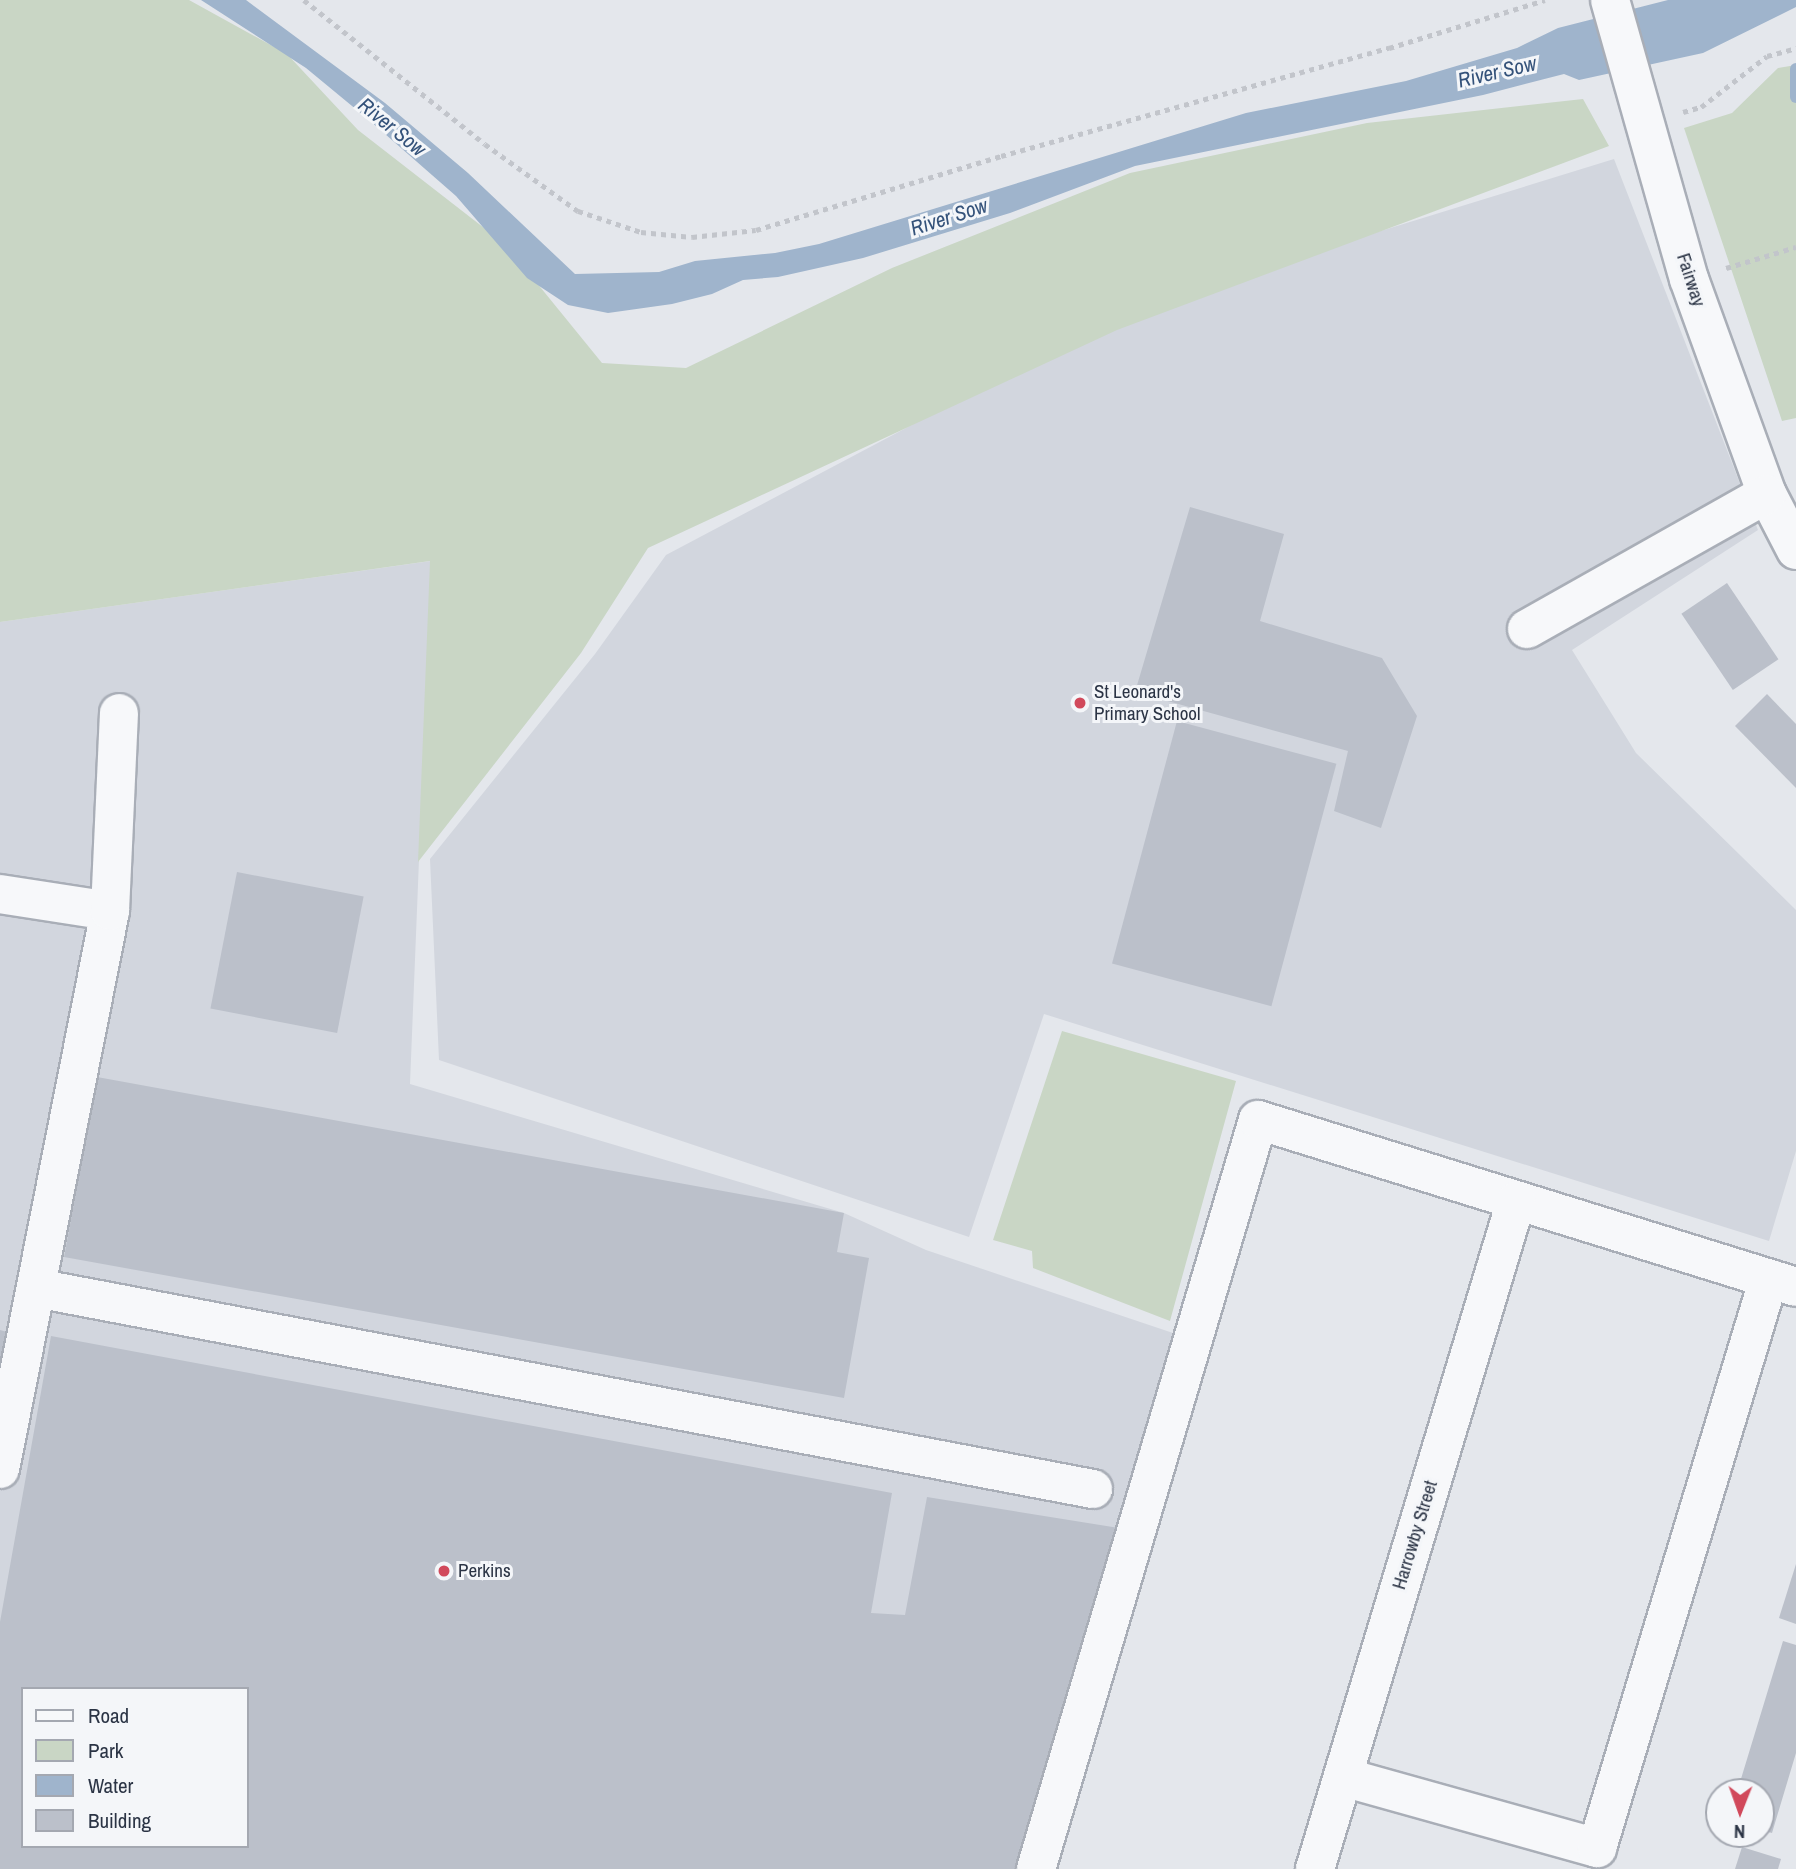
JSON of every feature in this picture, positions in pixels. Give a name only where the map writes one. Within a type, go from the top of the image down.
[{"type":"street","name":"Fairway","points":[[1610,0],[1689,279],[1767,494],[1796,550]]},
{"type":"street","points":[[1527,629],[1767,494]]},
{"type":"street","points":[[0,1469],[110,911],[119,713]]},
{"type":"street","points":[[0,894],[110,911]]},
{"type":"street","points":[[1036,1869],[1258,1120],[1782,1283],[1587,1859],[1343,1777]]},
{"type":"street","name":"Harrowby Street","points":[[1315,1869],[1516,1201]]},
{"type":"street","points":[[36,1288],[1093,1489]]},
{"type":"path","points":[[304,0],[485,144],[578,211],[642,233],[692,237],[757,230],[1001,156],[1389,48],[1545,0]]},
{"type":"path","points":[[1671,116],[1701,107],[1767,56],[1796,48]]},
{"type":"path","points":[[1689,279],[1796,247]]},
{"type":"shaded area","name":"St Leonard's Primary School","points":[[1614,159],[1758,530],[1572,650],[1636,753],[1796,910],[1796,1151],[1769,1241],[1044,1014],[969,1237],[439,1060],[430,859],[595,654],[666,555],[1099,326],[1160,299]]},
{"type":"shaded area","points":[[431,561],[410,1084],[844,1213],[926,1250],[1173,1333],[1125,1529],[1026,1869],[0,1869],[0,622]]},
{"type":"green space","points":[[0,0],[189,0],[287,54],[358,130],[506,245],[602,363],[686,368],[892,268],[1130,173],[1367,123],[1583,99],[1609,146],[1117,330],[648,548],[581,653],[418,862],[430,561],[0,622]]},
{"type":"green space","points":[[1796,65],[1796,418],[1782,421],[1684,128],[1732,113],[1778,68]]},
{"type":"green space","points":[[1062,1031],[1236,1081],[1170,1321],[1033,1268],[1032,1251],[993,1240]]},
{"type":"water","name":"River Sow","points":[[201,0],[246,0],[385,103],[468,173],[575,274],[659,272],[695,261],[775,253],[819,244],[1246,113],[1406,81],[1517,48],[1558,28],[1668,0],[1796,0],[1796,7],[1703,53],[1579,80],[1564,74],[1483,95],[1135,166],[1010,213],[863,258],[778,277],[743,280],[712,294],[672,304],[608,313],[568,305],[527,278],[456,196],[369,120],[306,68]]},
{"type":"building","points":[[1190,507],[1284,534],[1260,621],[1382,658],[1417,716],[1381,828],[1334,811],[1348,751],[1135,692]]},
{"type":"building","points":[[1727,583],[1778,659],[1733,690],[1681,614]]},
{"type":"building","points":[[1767,694],[1796,724],[1796,788],[1735,726]]},
{"type":"building","points":[[1177,721],[1336,764],[1271,1006],[1112,963]]},
{"type":"building","points":[[237,872],[364,897],[337,1033],[210,1008]]},
{"type":"building","points":[[97,1077],[844,1213],[837,1252],[869,1258],[844,1398],[64,1257]]},
{"type":"building","points":[[0,1330],[7,1332],[1,1363],[0,1363]]},
{"type":"building","name":"Perkins","points":[[51,1336],[892,1493],[871,1613],[905,1615],[927,1497],[1125,1529],[1026,1869],[0,1869],[0,1622]]},
{"type":"building","points":[[1796,1564],[1796,1624],[1779,1618]]},
{"type":"building","points":[[1783,1641],[1796,1645],[1796,1753],[1775,1823],[1775,1778],[1741,1778]]},
{"type":"building","points":[[1742,1848],[1781,1859],[1778,1869],[1735,1869]]},
{"type":"waterway","points":[[1796,69],[1796,97]]},
{"type":"place","name":"St Leonard's Primary School","points":[[1080,703]]},
{"type":"place","name":"Perkins","points":[[444,1571]]}]
